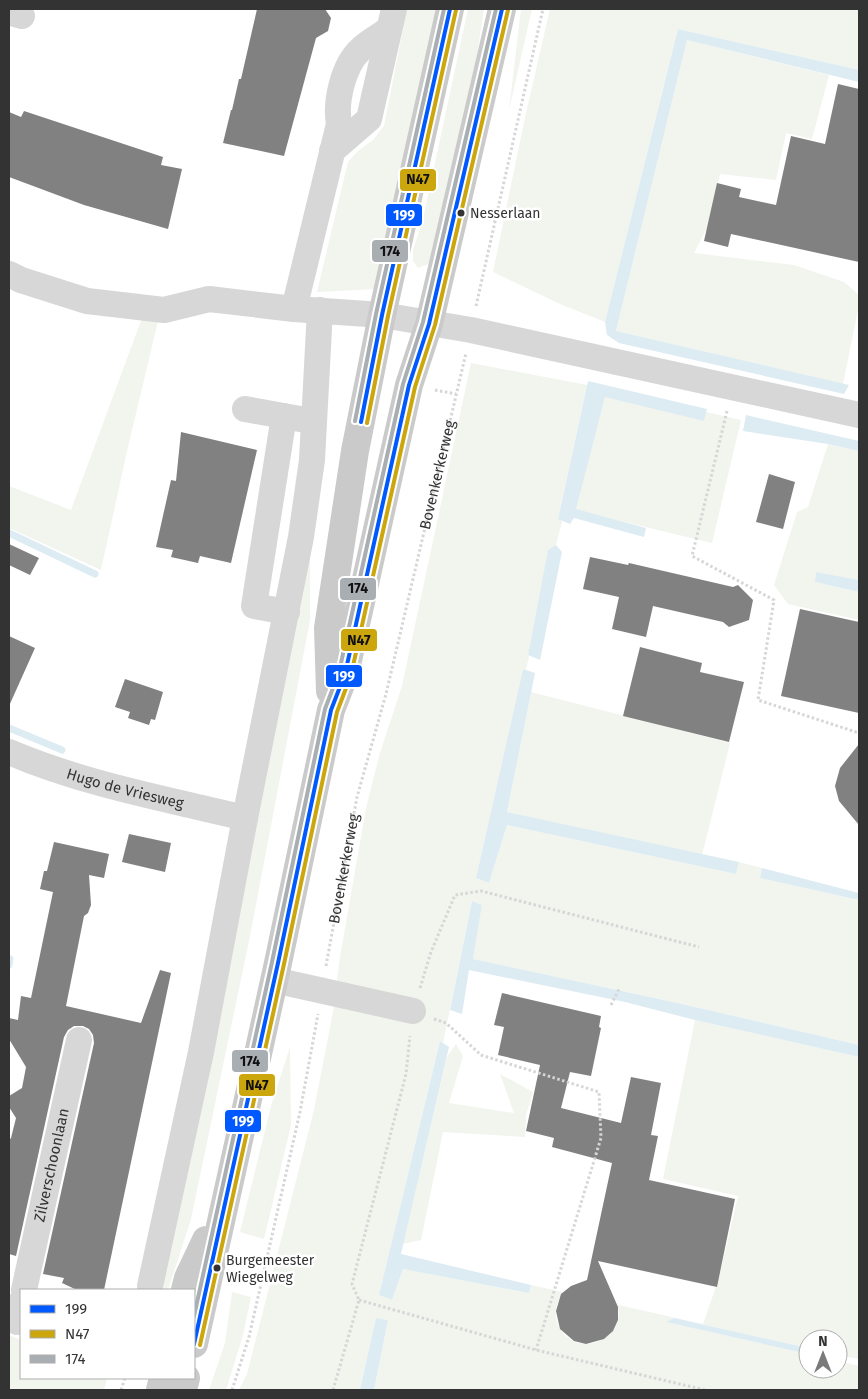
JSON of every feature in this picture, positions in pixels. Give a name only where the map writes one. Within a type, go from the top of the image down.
[{"type":"main road","points":[[331,710],[328,628],[355,451],[382,315],[450,9]]},
{"type":"main road","points":[[195,1340],[229,1191],[331,710],[345,674],[409,384],[428,324],[502,9]]},
{"type":"main road","points":[[185,1289],[188,1278],[229,1191]]},
{"type":"street","points":[[332,151],[370,119],[392,19]]},
{"type":"street","points":[[294,309],[339,124],[336,110],[346,69],[360,50],[392,19]]},
{"type":"street","points":[[9,274],[40,286],[94,302],[164,310],[209,299],[294,309],[382,315],[428,324],[469,340],[535,346],[608,359],[859,415]]},
{"type":"street","points":[[150,1286],[201,1052],[244,818],[301,538],[312,460],[320,310]]},
{"type":"street","points":[[245,409],[313,422]]},
{"type":"street","points":[[284,416],[254,606],[287,612]]},
{"type":"street","name":"Hugo de Vriesweg","points":[[9,752],[30,761],[101,783],[244,818]]},
{"type":"street","points":[[274,980],[413,1011]]},
{"type":"street","name":"Zilverschoonlaan","points":[[24,1289],[79,1040]]},
{"type":"path","name":"Bovenkerkerweg","points":[[232,1390],[249,1337],[300,1112],[357,797],[386,694],[469,340],[543,9]]},
{"type":"path","points":[[476,217],[495,220]]},
{"type":"path","points":[[732,387],[692,556],[774,600],[758,700],[859,733]]},
{"type":"path","points":[[333,1390],[359,1300],[352,1284],[406,1074],[413,1011],[431,952],[455,894],[481,891],[699,947]]},
{"type":"path","points":[[611,1005],[620,987]]},
{"type":"path","points":[[446,1023],[481,1055],[599,1092],[601,1138],[536,1350]]},
{"type":"path","points":[[359,1300],[536,1350],[705,1390]]},
{"type":"shaded area","points":[[407,9],[436,9],[376,289],[317,292],[348,162],[358,151],[373,140],[384,126]]},
{"type":"shaded area","points":[[468,9],[484,9],[477,55],[442,212],[436,250],[428,264],[418,268],[413,261],[413,250],[423,219]]},
{"type":"shaded area","points":[[521,9],[532,9],[509,110]]},
{"type":"shaded area","points":[[550,9],[859,9],[859,70],[678,29],[605,322],[560,304],[493,272]]},
{"type":"shaded area","points":[[678,29],[859,70],[859,82],[687,40],[616,331],[849,385],[844,394],[619,343],[607,335],[605,322]]},
{"type":"shaded area","points":[[687,40],[829,75],[812,139],[786,133],[776,180],[720,174],[708,226],[694,253],[794,265],[844,282],[859,295],[859,305],[843,384],[616,331]]},
{"type":"shaded area","points":[[142,318],[158,321],[101,570],[9,528],[9,486],[71,510]]},
{"type":"shaded area","points":[[471,363],[587,385],[558,518],[562,522],[556,545],[548,551],[526,670],[523,669],[476,878],[489,883],[507,825],[736,874],[739,862],[762,868],[760,878],[859,900],[859,1045],[682,1004],[473,959],[482,905],[472,901],[443,1043],[440,1041],[379,1295],[392,1300],[403,1269],[529,1293],[531,1285],[563,1292],[557,1306],[557,1322],[564,1334],[573,1341],[584,1344],[606,1338],[614,1329],[618,1318],[618,1305],[703,1324],[719,1278],[738,1196],[663,1179],[695,1020],[859,1057],[859,1359],[848,1357],[848,1329],[798,1329],[798,1346],[674,1318],[667,1322],[798,1352],[798,1379],[848,1379],[848,1363],[859,1366],[859,1390],[374,1390],[388,1320],[376,1318],[360,1390],[239,1390],[247,1374],[314,1110],[333,1012],[340,957],[366,808],[380,753],[402,686]]},
{"type":"shaded area","points":[[588,381],[707,409],[704,421],[605,397],[576,509],[646,528],[644,537],[574,518],[570,524],[558,519]]},
{"type":"shaded area","points":[[605,396],[704,421],[706,412],[741,420],[712,543],[575,510]]},
{"type":"shaded area","points":[[746,415],[859,441],[859,451],[828,444],[743,431]]},
{"type":"shaded area","points":[[828,444],[859,451],[859,580],[816,572],[815,582],[859,592],[859,620],[788,604],[774,585],[797,512],[808,507]]},
{"type":"shaded area","points":[[556,545],[562,552],[540,660],[528,655],[548,550]]},
{"type":"shaded area","points":[[310,551],[310,620],[250,936],[191,1219],[168,1289],[161,1289]]},
{"type":"shaded area","points":[[816,572],[859,580],[859,592],[815,582]]},
{"type":"shaded area","points":[[523,669],[535,673],[507,812],[739,862],[736,874],[507,825],[489,883],[476,878]]},
{"type":"shaded area","points":[[531,692],[730,743],[702,855],[507,812]]},
{"type":"shaded area","points":[[762,868],[859,893],[859,900],[760,878]]},
{"type":"shaded area","points":[[472,901],[482,905],[473,959],[682,1004],[859,1045],[859,1057],[695,1020],[625,1002],[469,970],[462,1014],[450,1010]]},
{"type":"shaded area","points":[[440,1041],[449,1047],[401,1254],[531,1285],[529,1293],[403,1269],[392,1300],[379,1295]]},
{"type":"shaded area","points":[[456,1044],[463,1056],[449,1103],[514,1113],[500,1074],[533,1092],[526,1115],[525,1137],[443,1132],[421,1240],[403,1244],[447,1057]]},
{"type":"shaded area","points":[[290,1047],[291,1125],[264,1239],[240,1232],[271,1106]]},
{"type":"shaded area","points":[[232,1292],[251,1297],[243,1335],[226,1390],[209,1390],[225,1343]]},
{"type":"shaded area","points":[[376,1318],[388,1320],[374,1390],[360,1390]]},
{"type":"shaded area","points":[[674,1318],[798,1346],[798,1352],[666,1322]]},
{"type":"shaded area","points":[[9,1335],[20,1340],[20,1379],[107,1379],[104,1390],[9,1390]]},
{"type":"building","points":[[257,9],[325,9],[331,18],[328,31],[316,38],[284,156],[223,143],[239,79],[241,79]]},
{"type":"building","points":[[838,84],[859,89],[859,262],[731,234],[728,247],[704,241],[717,183],[741,189],[739,197],[776,205],[791,136],[825,144]]},
{"type":"building","points":[[24,111],[163,157],[161,165],[182,169],[168,229],[84,205],[9,177],[9,112],[21,117]]},
{"type":"building","points":[[181,432],[257,450],[231,563],[200,556],[198,563],[171,557],[173,550],[156,547],[171,480],[176,481]]},
{"type":"building","points":[[769,474],[795,482],[783,529],[756,522]]},
{"type":"building","points":[[9,544],[39,558],[30,575],[9,565]]},
{"type":"building","points":[[590,557],[628,565],[629,563],[733,587],[738,585],[753,600],[749,620],[729,627],[723,622],[653,606],[646,637],[612,629],[619,597],[583,589]]},
{"type":"building","points":[[800,609],[859,622],[859,713],[781,696]]},
{"type":"building","points":[[9,636],[35,648],[9,706]]},
{"type":"building","points":[[640,647],[702,663],[700,672],[744,682],[729,742],[623,716]]},
{"type":"building","points":[[125,679],[163,692],[155,720],[151,719],[149,725],[128,718],[130,712],[115,707]]},
{"type":"building","points":[[859,744],[859,825],[839,801],[835,786],[840,768]]},
{"type":"building","points":[[129,834],[171,843],[165,872],[122,862]]},
{"type":"building","points":[[54,842],[109,854],[104,878],[89,875],[91,905],[88,913],[84,916],[66,1006],[141,1023],[160,970],[171,973],[104,1289],[75,1289],[62,1283],[64,1278],[43,1274],[94,1043],[93,1035],[89,1029],[83,1026],[74,1026],[68,1030],[64,1037],[16,1256],[9,1254],[9,1140],[16,1118],[9,1107],[9,1096],[22,1088],[26,1067],[9,1039],[9,1018],[18,1020],[21,996],[31,998],[53,892],[40,889],[44,871],[47,871]]},
{"type":"building","points":[[502,993],[601,1016],[599,1027],[601,1028],[591,1076],[570,1072],[561,1108],[621,1123],[631,1077],[661,1083],[651,1135],[658,1136],[649,1180],[735,1199],[717,1287],[598,1261],[618,1307],[618,1320],[613,1331],[604,1339],[586,1344],[574,1341],[560,1329],[556,1311],[561,1294],[571,1286],[587,1280],[612,1163],[552,1147],[554,1138],[526,1131],[540,1065],[498,1055],[504,1027],[494,1025]]},
{"type":"waterway","points":[[9,533],[95,574]]},
{"type":"waterway","points":[[9,728],[62,750]]},
{"type":"waterway","points":[[9,959],[9,965]]},
{"type":"transit line","name":"174","points":[[355,421],[376,314],[444,9]]},
{"type":"transit line","name":"199","points":[[361,422],[382,315],[450,9]]},
{"type":"transit line","name":"174","points":[[195,1311],[272,962],[325,709],[339,672],[403,384],[423,322],[496,9]]},
{"type":"transit line","name":"199","points":[[195,1339],[278,963],[331,710],[345,674],[409,385],[429,324],[502,9]]},
{"type":"transit line","name":"N47","points":[[367,423],[388,316],[456,10]]},
{"type":"transit line","name":"N47","points":[[200,1345],[284,964],[337,712],[351,675],[415,387],[435,325],[508,10]]},
{"type":"place","name":"Nesserlaan","points":[[461,213]]},
{"type":"place","name":"Burgemeester Wiegelweg","points":[[217,1268]]}]
